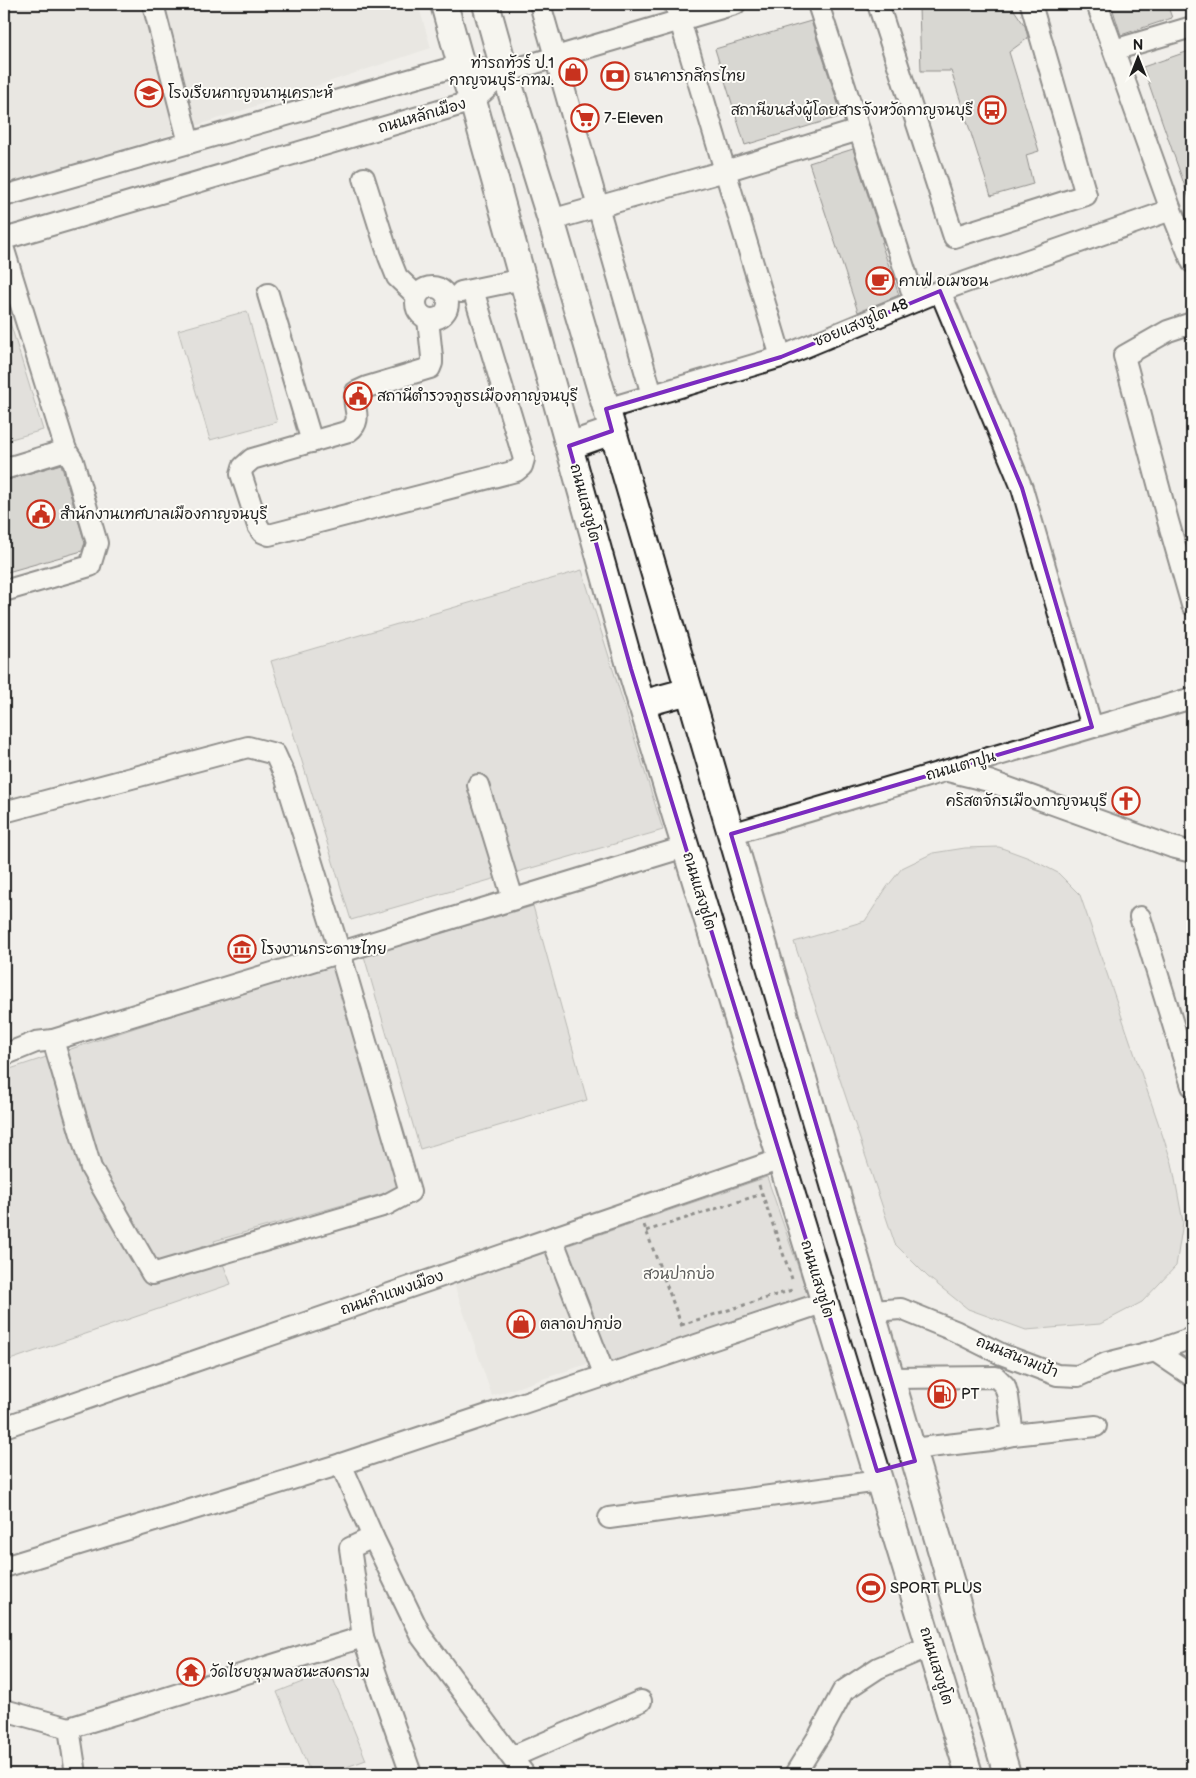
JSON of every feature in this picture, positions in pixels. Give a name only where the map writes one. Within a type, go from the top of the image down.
[{"type":"main road","name":"ถนนแสงชูโต","points":[[444,4],[473,101],[641,704],[781,1159],[814,1306],[878,1476],[969,1774]]},
{"type":"main road","points":[[486,4],[505,72],[552,220],[1007,1774]]},
{"type":"main road","points":[[569,446],[609,420]]},
{"type":"main road","points":[[641,704],[689,691]]},
{"type":"main road","points":[[878,1476],[913,1455]]},
{"type":"street","points":[[153,4],[189,143]]},
{"type":"street","points":[[540,4],[652,395]]},
{"type":"street","points":[[4,196],[461,65],[505,72],[556,57],[678,12],[735,4]]},
{"type":"street","points":[[818,4],[915,301]]},
{"type":"street","points":[[878,4],[954,237],[1086,195],[1031,4]]},
{"type":"street","points":[[1097,4],[1171,210],[1192,262]]},
{"type":"street","points":[[678,12],[781,357]]},
{"type":"street","points":[[1114,50],[1192,27]]},
{"type":"street","name":"ถนนหลักเมือง","points":[[4,239],[473,101],[505,72]]},
{"type":"street","points":[[552,220],[859,130]]},
{"type":"street","points":[[364,178],[397,277],[417,296]]},
{"type":"street","name":"ซอยแสงชูโต 48","points":[[609,420],[652,395],[781,357],[940,291],[1171,210]]},
{"type":"street","points":[[4,250],[97,543],[90,566],[4,591]]},
{"type":"street","points":[[446,296],[522,279]]},
{"type":"street","points":[[431,286],[440,289],[446,296],[448,304],[444,313],[437,318],[428,319],[420,314],[416,306],[417,296],[422,289],[431,286]]},
{"type":"street","points":[[428,319],[432,357],[430,368],[360,389],[356,392],[354,396],[355,427],[349,431],[252,459],[243,467],[241,474],[258,526],[262,532],[269,535],[516,471],[522,466],[524,459],[474,290]]},
{"type":"street","points":[[940,291],[1022,488],[1092,727]]},
{"type":"street","points":[[268,294],[312,442]]},
{"type":"street","points":[[1192,323],[1168,331],[1124,356],[1192,605]]},
{"type":"street","points":[[4,469],[66,450]]},
{"type":"street","name":"ถนนเตาปูน","points":[[731,834],[1192,698]]},
{"type":"street","points":[[4,812],[248,747],[275,754],[285,776],[340,953],[410,1192],[386,1205],[152,1274],[91,1168],[53,1040]]},
{"type":"street","points":[[947,770],[989,781],[1172,847],[1192,852]]},
{"type":"street","points":[[478,785],[513,899]]},
{"type":"street","points":[[4,1055],[36,1042],[53,1040],[685,847]]},
{"type":"street","points":[[1140,916],[1192,1086]]},
{"type":"street","name":"ถนนกำแพงเมือง","points":[[4,1427],[781,1159]]},
{"type":"street","points":[[552,1238],[605,1376]]},
{"type":"street","points":[[4,1567],[341,1464],[814,1306]]},
{"type":"street","name":"ถนนสนามเป้า","points":[[871,1311],[901,1309],[955,1331],[1001,1354],[1057,1375],[1078,1376],[1107,1363],[1155,1351],[1192,1338]]},
{"type":"street","points":[[1155,1351],[1192,1376]]},
{"type":"street","points":[[891,1378],[996,1377],[1005,1386],[1013,1435]]},
{"type":"street","points":[[913,1455],[1013,1435],[1096,1426]]},
{"type":"street","points":[[341,1464],[373,1538],[421,1636],[524,1774]]},
{"type":"street","points":[[609,1518],[878,1476]]},
{"type":"street","points":[[373,1538],[350,1548],[363,1637],[411,1774]]},
{"type":"street","points":[[4,1710],[69,1728],[363,1637]]},
{"type":"street","points":[[795,1774],[843,1692],[878,1668],[930,1646]]},
{"type":"street","points":[[512,1757],[641,1701]]},
{"type":"street","points":[[69,1728],[76,1774]]},
{"type":"path","points":[[753,1168],[792,1279]]},
{"type":"path","points":[[646,1231],[762,1194]]},
{"type":"path","points":[[638,1208],[690,1348]]},
{"type":"path","points":[[681,1325],[795,1288],[814,1306]]},
{"type":"highlighted area","points":[[940,291],[1022,488],[1092,727],[731,834],[915,1461],[877,1471],[631,669],[569,446],[612,431],[606,409],[781,357]]},
{"type":"shaded area","name":"โรงเรียนกาญจนานุเคราะห์","points":[[4,4],[418,4],[431,48],[159,138],[4,185]]},
{"type":"shaded area","name":"ตลาดปากบ่อ","points":[[549,1252],[587,1364],[492,1396],[454,1284]]},
{"type":"green space","points":[[4,303],[43,430],[4,441]]},
{"type":"green space","points":[[247,311],[277,422],[210,440],[178,330]]},
{"type":"green space","points":[[582,570],[663,830],[351,920],[271,661]]},
{"type":"green space","points":[[999,847],[1029,858],[1058,873],[1080,895],[1172,1163],[1183,1222],[1176,1266],[1142,1302],[1100,1324],[1026,1330],[968,1309],[928,1277],[895,1244],[794,942],[865,921],[902,868],[933,853],[965,848]]},
{"type":"green space","points":[[533,906],[587,1100],[420,1149],[364,956]]},
{"type":"green space","points":[[335,962],[403,1188],[214,1241],[231,1284],[4,1362],[4,1071]]},
{"type":"green space","name":"สวนปากบ่อ","points":[[767,1177],[808,1296],[607,1365],[566,1246]]},
{"type":"green space","points":[[330,1671],[366,1760],[327,1774],[311,1774],[277,1692]]},
{"type":"building","points":[[957,4],[1010,4],[1025,26],[1028,38],[1009,52],[1039,151],[1026,155],[1033,184],[991,196],[951,71],[921,71],[919,8]]},
{"type":"building","points":[[1111,4],[1167,4],[1172,18],[1121,35]]},
{"type":"building","points":[[811,21],[842,116],[745,145],[715,49]]},
{"type":"building","points":[[1192,50],[1192,201],[1190,201],[1143,67]]},
{"type":"building","points":[[853,149],[883,242],[881,243],[899,295],[858,312],[809,163]]},
{"type":"building","name":"สำนักงานเทศบาลเมืองกาญจนบุรี","points":[[61,464],[85,543],[82,551],[4,573],[4,481]]},
{"type":"place","name":"ท่ารถทัวร์ ป.1 กาญจนบุรี-กทม.","points":[[573,72]]},
{"type":"place","name":"ธนาคารกสิกรไทย","points":[[615,76]]},
{"type":"place","name":"โรงเรียนกาญจนานุเคราะห์","points":[[149,93]]},
{"type":"place","name":"สถานีขนส่งผู้โดยสารจังหวัดกาญจนบุรี","points":[[992,110]]},
{"type":"place","name":"7-Eleven","points":[[585,118]]},
{"type":"place","name":"คาเฟ่ อเมซอน","points":[[880,281]]},
{"type":"place","name":"สถานีตำรวจภูธรเมืองกาญจนบุรี","points":[[358,396]]},
{"type":"place","name":"สำนักงานเทศบาลเมืองกาญจนบุรี","points":[[41,514]]},
{"type":"place","name":"คริสตจักรเมืองกาญจนบุรี","points":[[1126,801]]},
{"type":"place","name":"โรงงานกระดาษไทย","points":[[242,949]]},
{"type":"place","name":"ตลาดปากบ่อ","points":[[521,1324]]},
{"type":"place","name":"PT","points":[[942,1394]]},
{"type":"place","name":"SPORT PLUS","points":[[871,1588]]},
{"type":"place","name":"วัดไชยชุมพลชนะสงคราม","points":[[191,1672]]}]
